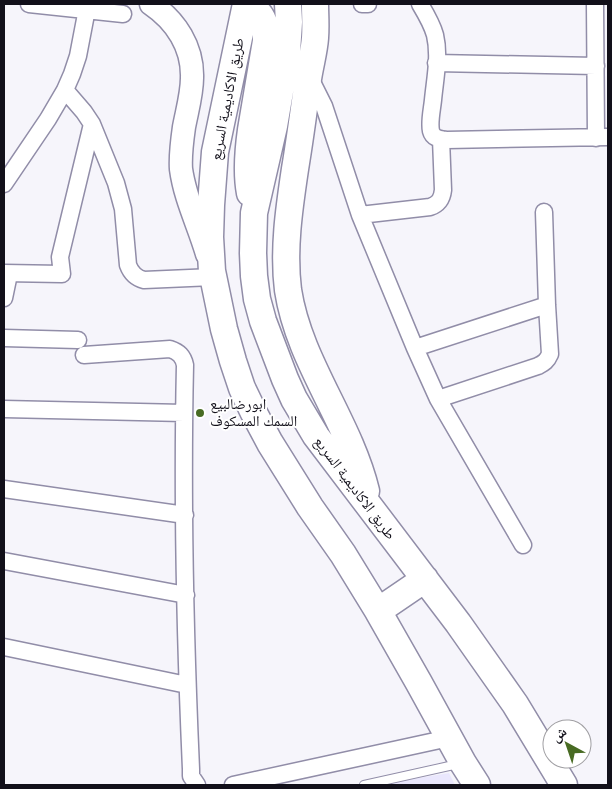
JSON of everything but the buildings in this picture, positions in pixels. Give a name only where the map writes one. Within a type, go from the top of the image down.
[{"type":"highway","name":"طريق الاكاديمية السريع","points":[[244,4],[215,152],[210,237],[213,274],[224,329],[233,361],[242,388],[270,443],[378,611],[470,777]]},
{"type":"highway","points":[[244,4],[256,10],[261,16],[266,30],[266,41],[248,154],[248,182],[254,213]]},
{"type":"highway","name":"طريق الاكاديمية السريع","points":[[288,4],[290,22],[285,60],[274,126],[254,213],[254,276],[263,322],[294,399],[316,436],[458,622],[541,746],[564,785]]},
{"type":"highway","points":[[315,4],[315,38],[290,202],[286,266],[288,290],[300,336],[355,456],[370,507]]},
{"type":"highway","points":[[378,611],[425,579]]},
{"type":"main road","points":[[151,4],[167,16],[174,25],[186,44],[189,55],[192,78],[181,149],[181,169],[190,206],[213,274]]},
{"type":"street","points":[[29,4],[123,14]]},
{"type":"street","points":[[362,4],[368,4]]},
{"type":"street","points":[[420,4],[431,23],[436,43],[431,129],[434,136],[440,139],[602,137],[596,66],[595,4]]},
{"type":"street","points":[[4,184],[48,119],[65,90],[78,56],[87,10]]},
{"type":"street","points":[[436,63],[596,66]]},
{"type":"street","points":[[309,76],[324,106],[360,216],[438,399],[523,545]]},
{"type":"street","points":[[65,90],[92,124],[116,183],[124,215],[128,266],[132,274],[144,280],[213,274]]},
{"type":"street","points":[[4,298],[6,274],[62,274],[60,257],[92,124]]},
{"type":"street","points":[[360,216],[430,207],[440,201],[444,190],[440,139]]},
{"type":"street","points":[[438,399],[543,364],[548,360],[550,354],[544,212]]},
{"type":"street","points":[[415,348],[547,305]]},
{"type":"street","points":[[4,338],[81,347],[170,349],[180,354],[185,365],[187,685],[191,776],[197,785]]},
{"type":"street","points":[[4,409],[184,413]]},
{"type":"street","points":[[4,489],[185,516]]},
{"type":"street","points":[[4,561],[186,596]]},
{"type":"street","points":[[4,647],[187,685]]},
{"type":"street","points":[[232,785],[449,738]]},
{"type":"lane","points":[[364,785],[470,777]]},
{"type":"shaded area","points":[[449,773],[455,785],[376,785]]},
{"type":"place","name":"ابورضالبيع السمك المسكوف","points":[[200,413]]}]
